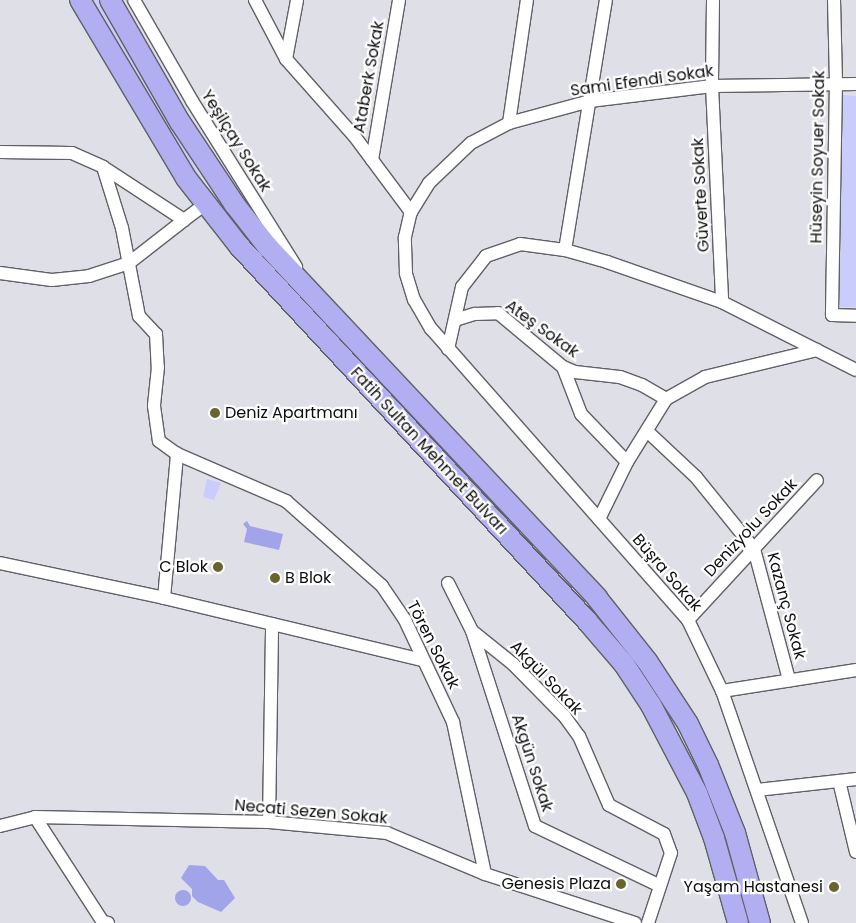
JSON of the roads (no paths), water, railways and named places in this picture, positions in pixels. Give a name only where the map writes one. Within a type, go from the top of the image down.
[{"type":"main road","name":"Fatih Sultan Mehmet Bulvarı","points":[[80,0],[153,126],[204,204],[289,302],[555,585],[624,664],[651,705],[697,794],[717,847],[738,923]]},
{"type":"main road","name":"Fatih Sultan Mehmet Bulvarı","points":[[110,0],[180,122],[235,205],[314,297],[598,598],[647,660],[688,724],[708,765],[735,833],[760,923]]},
{"type":"street","name":"Yeşilçay Sokak","points":[[134,0],[192,101],[314,297]]},
{"type":"street","points":[[255,0],[286,59],[372,160],[411,212]]},
{"type":"street","points":[[286,59],[297,0]]},
{"type":"street","name":"Ataberk Sokak","points":[[372,160],[399,0]]},
{"type":"street","points":[[509,123],[527,0]]},
{"type":"street","points":[[565,250],[606,0]]},
{"type":"street","name":"Güverte Sokak","points":[[713,0],[712,86],[722,302]]},
{"type":"street","name":"Hüseyin Soyuer Sokak","points":[[834,0],[836,82],[832,314],[856,316]]},
{"type":"street","name":"Sami Efendi Sokak","points":[[448,349],[431,329],[414,300],[406,273],[405,237],[411,212],[429,183],[471,143],[509,123],[590,101],[712,86],[836,82],[856,84]]},
{"type":"street","points":[[0,152],[72,153],[103,167],[184,220]]},
{"type":"street","name":"Tören Sokak","points":[[103,167],[129,263],[139,316],[156,334],[158,366],[154,406],[159,441],[177,454],[286,501],[382,586],[405,620],[453,722],[485,874]]},
{"type":"street","points":[[0,273],[52,280],[89,276],[129,263],[204,204]]},
{"type":"street","points":[[448,349],[462,287],[486,256],[520,244],[565,250],[722,302],[856,370]]},
{"type":"street","name":"Ateş Sokak","points":[[455,320],[475,314],[498,313],[563,367],[574,372],[620,377],[642,384],[666,399]]},
{"type":"street","name":"Büşra Sokak","points":[[448,349],[688,620],[722,691],[802,923]]},
{"type":"street","points":[[598,519],[627,462],[648,432],[666,399],[705,376],[817,350]]},
{"type":"street","points":[[563,367],[581,414],[627,462]]},
{"type":"street","name":"Kazanç Sokak","points":[[648,432],[696,477],[754,549],[789,680]]},
{"type":"street","points":[[164,598],[177,454]]},
{"type":"street","name":"Denizyolu Sokak","points":[[688,620],[817,480]]},
{"type":"street","points":[[0,563],[164,598],[423,660]]},
{"type":"street","name":"Akgün Sokak","points":[[448,583],[472,631],[535,826],[658,886]]},
{"type":"street","points":[[269,822],[272,624]]},
{"type":"street","name":"Akgül Sokak","points":[[472,631],[513,664],[565,717],[579,736],[609,806],[664,834],[670,853],[658,886],[648,923]]},
{"type":"street","points":[[722,691],[856,670]]},
{"type":"street","points":[[757,790],[856,779]]},
{"type":"street","points":[[839,781],[856,852]]},
{"type":"street","points":[[35,817],[103,922],[108,923]]},
{"type":"street","name":"Necati Sezen Sokak","points":[[0,826],[35,817],[269,822],[387,833],[485,874],[635,923]]},
{"type":"place","name":"Deniz Apartmanı","points":[[215,413]]},
{"type":"place","name":"C Blok","points":[[218,567]]},
{"type":"place","name":"B Blok","points":[[275,578]]},
{"type":"place","name":"Genesis Plaza","points":[[621,884]]},
{"type":"place","name":"Yaşam Hastanesi","points":[[834,887]]}]
